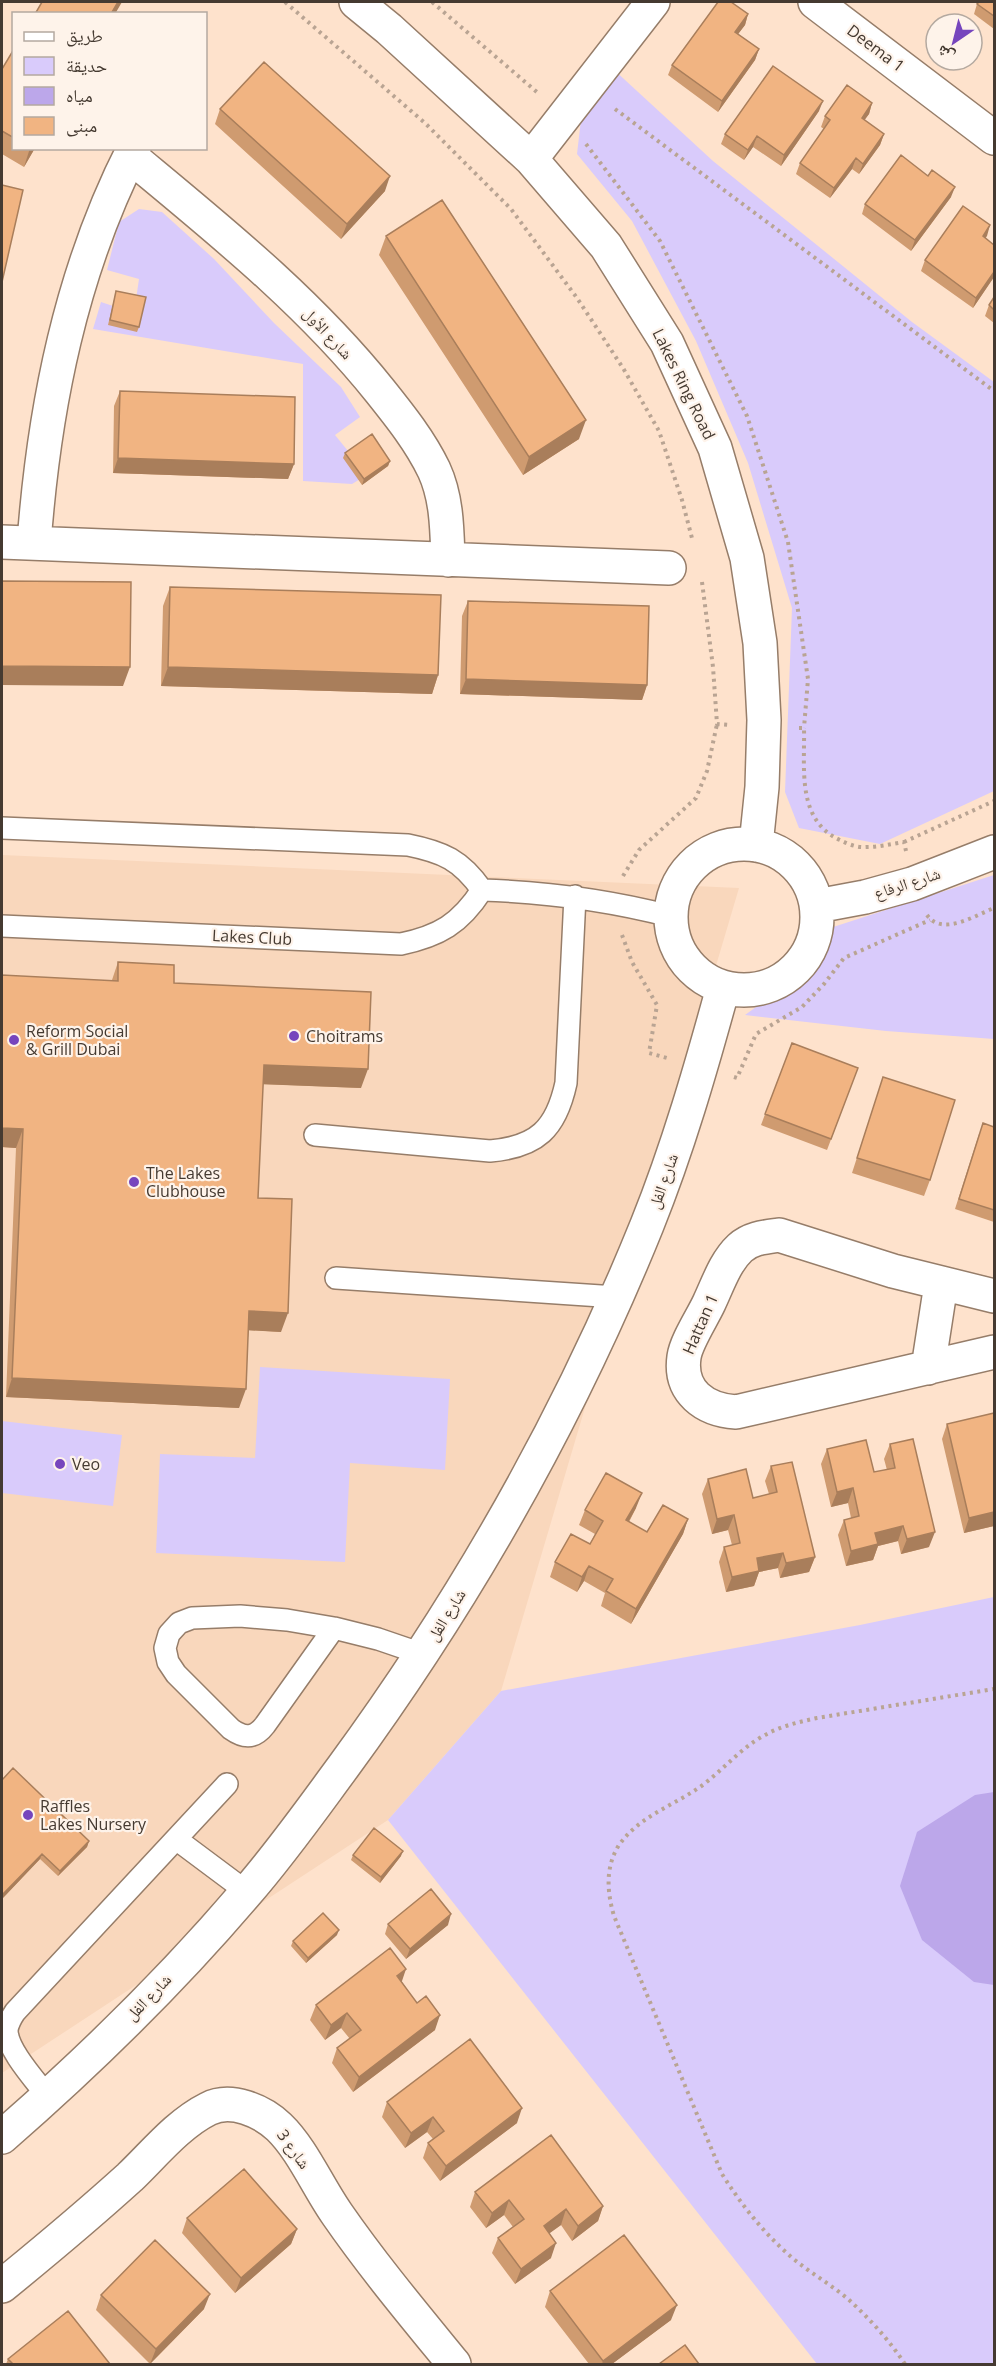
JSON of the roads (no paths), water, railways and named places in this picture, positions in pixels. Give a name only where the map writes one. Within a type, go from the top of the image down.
[{"type":"street","name":"Lakes Ring Road","points":[[356,2],[389,29],[531,159],[606,246],[667,343],[715,448],[747,558],[760,642],[764,728],[762,787],[756,845]]},
{"type":"street","points":[[531,159],[653,2]]},
{"type":"street","name":"Deema 1","points":[[815,2],[994,138]]},
{"type":"street","name":"شارع الأول","points":[[34,543],[45,432],[62,345],[103,219],[132,152],[310,312],[363,370],[412,432],[435,472],[447,515],[448,560]]},
{"type":"street","points":[[2,542],[669,568]]},
{"type":"street","points":[[731,845],[756,845],[778,852],[797,867],[810,885],[817,906],[817,932],[808,955],[792,973],[771,986],[747,991],[723,988],[701,977],[684,960],[674,939],[670,916],[676,890],[688,869],[708,853],[731,845]]},
{"type":"street","name":"شارع الرفاع","points":[[817,906],[865,897],[912,884],[994,852]]},
{"type":"street","name":"شارع الفل","points":[[2,2137],[48,2097],[130,2016],[247,1892],[308,1815],[422,1654],[476,1568],[527,1480],[574,1390],[648,1222],[701,1067],[723,988]]},
{"type":"street","name":"Hattan 1","points":[[994,1296],[941,1284],[779,1235],[759,1237],[741,1246],[728,1262],[684,1356],[684,1373],[690,1390],[702,1403],[719,1411],[736,1412],[994,1352]]},
{"type":"street","points":[[928,1368],[941,1284]]},
{"type":"street","name":"شارع 3","points":[[2,2286],[114,2191],[190,2120],[211,2107],[236,2105],[260,2112],[280,2127],[364,2253],[454,2364]]},
{"type":"lane","points":[[2,828],[408,845],[430,849],[451,858],[469,871],[482,890],[530,891],[575,896],[670,916]]},
{"type":"lane","name":"Lakes Club","points":[[2,926],[401,944],[427,938],[450,927],[470,910],[482,890]]},
{"type":"lane","points":[[315,1135],[490,1152],[512,1149],[533,1140],[550,1125],[561,1105],[566,1083],[575,896]]},
{"type":"lane","points":[[336,1278],[616,1297]]},
{"type":"lane","points":[[334,1628],[265,1725],[259,1732],[250,1736],[240,1736],[231,1729],[176,1674],[168,1662],[165,1648],[169,1634],[179,1623],[192,1618],[240,1616],[287,1620],[334,1628],[378,1639],[422,1654]]},
{"type":"lane","points":[[48,2097],[13,2049],[8,2030],[9,2021],[227,1784]]},
{"type":"lane","points":[[176,1839],[247,1892]]},
{"type":"water","points":[[994,1792],[994,1985],[974,1982],[922,1940],[900,1886],[917,1832],[975,1795]]},
{"type":"place","name":"Choitrams","points":[[294,1036]]},
{"type":"place","name":"Reform Social & Grill Dubai","points":[[14,1040]]},
{"type":"place","name":"The Lakes Clubhouse","points":[[134,1182]]},
{"type":"place","name":"Veo","points":[[60,1464]]},
{"type":"place","name":"Raffles Lakes Nursery","points":[[28,1815]]}]
